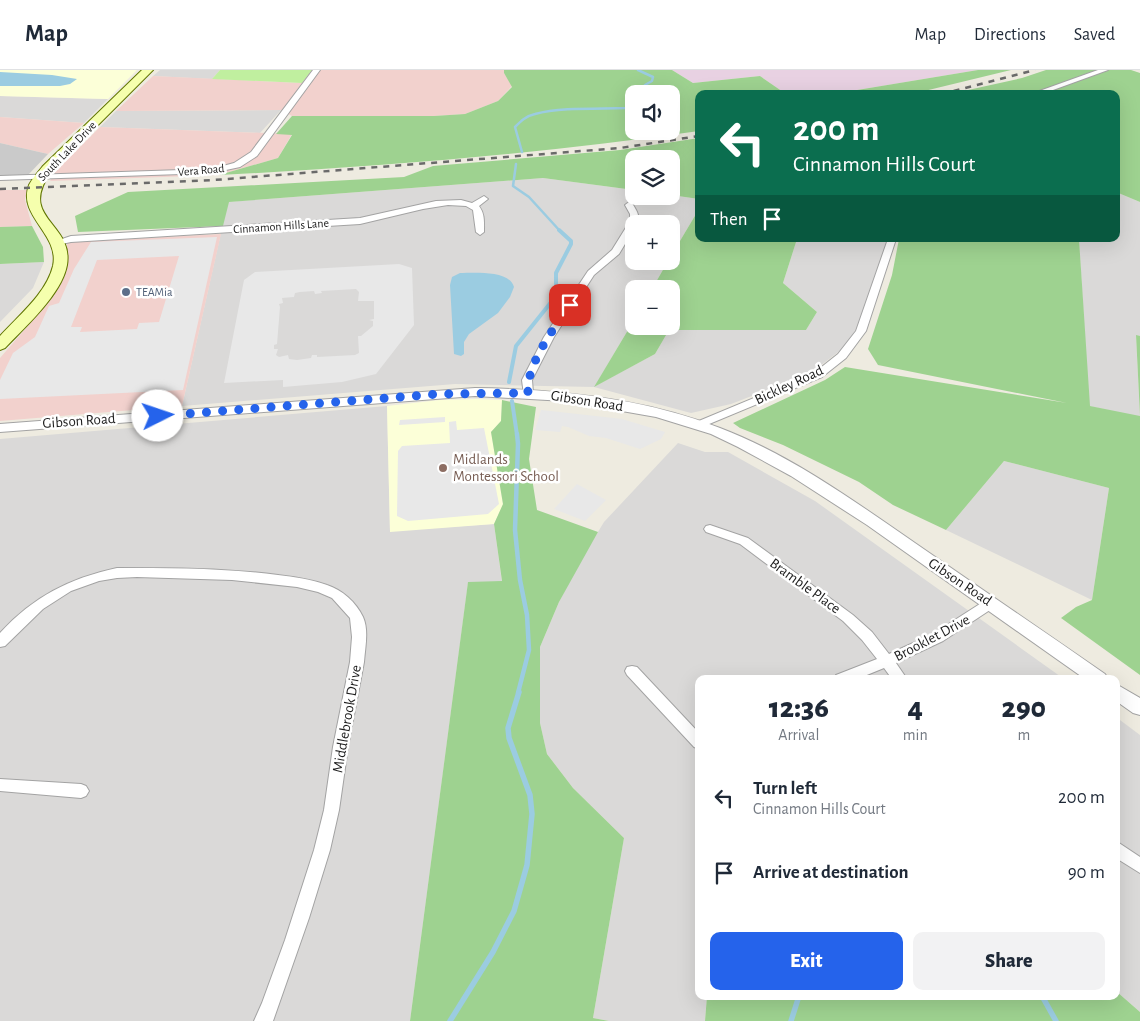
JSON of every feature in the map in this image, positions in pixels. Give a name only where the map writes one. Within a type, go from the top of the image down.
[{"type":"main road","name":"South Lake Drive","points":[[0,345],[49,289],[60,263],[60,250],[57,242],[33,204],[33,192],[39,178],[148,70]]},
{"type":"street","name":"Vera Road","points":[[0,178],[212,171],[237,165],[254,154],[317,70]]},
{"type":"street","points":[[1046,90],[1105,70]]},
{"type":"street","points":[[480,232],[480,214],[472,206],[484,199]]},
{"type":"street","name":"Cinnamon Hills Lane","points":[[57,242],[71,239],[361,221],[438,204],[460,203],[472,206]]},
{"type":"street","points":[[528,393],[527,380],[549,337],[590,273],[616,252],[634,221],[634,214],[629,205]]},
{"type":"street","name":"Bickley Road","points":[[698,425],[809,379],[831,366],[842,356],[861,330],[891,242]]},
{"type":"street","name":"Gibson Road","points":[[0,428],[438,394],[528,393],[566,396],[625,406],[698,425],[760,451],[799,472],[1093,675]]},
{"type":"street","name":"Bramble Place","points":[[710,530],[744,541],[848,618],[867,636],[897,675]]},
{"type":"street","name":"Middlebrook Drive","points":[[0,642],[27,614],[61,589],[94,578],[117,573],[224,576],[303,582],[337,594],[357,619],[359,629],[354,684],[339,758],[328,828],[306,904],[270,1008],[263,1021]]},
{"type":"street","name":"Brooklet Drive","points":[[852,675],[886,662],[938,638],[969,620],[991,603]]},
{"type":"street","points":[[632,671],[695,739]]},
{"type":"street","points":[[1120,694],[1140,708]]},
{"type":"street","points":[[0,785],[81,791]]},
{"type":"street","points":[[1120,851],[1140,866]]},
{"type":"shaded area","points":[[0,70],[137,70],[108,99],[0,96]]},
{"type":"shaded area","points":[[160,70],[220,70],[212,79],[153,76]]},
{"type":"shaded area","points":[[312,70],[504,70],[512,86],[498,101],[465,114],[434,116],[292,116],[281,110],[116,111],[153,76],[301,83]]},
{"type":"shaded area","points":[[672,70],[978,70],[857,90],[780,90],[760,76],[693,83]]},
{"type":"shaded area","points":[[0,96],[108,99],[84,123],[0,117]]},
{"type":"shaded area","points":[[281,110],[260,133],[100,127],[116,111]]},
{"type":"shaded area","points":[[0,117],[84,123],[48,154],[0,143]]},
{"type":"shaded area","points":[[100,127],[292,134],[278,158],[219,175],[50,181],[56,171]]},
{"type":"shaded area","points":[[0,143],[48,154],[28,175],[0,175]]},
{"type":"shaded area","points":[[543,178],[625,189],[625,205],[680,205],[680,196],[695,198],[695,216],[680,241],[680,215],[625,215],[625,270],[663,270],[657,280],[625,280],[625,335],[595,386],[655,354],[666,335],[680,335],[680,330],[806,330],[817,312],[783,283],[796,242],[888,242],[859,324],[846,346],[820,366],[788,382],[731,404],[691,413],[594,387],[455,384],[182,406],[228,202]]},
{"type":"shaded area","points":[[0,190],[27,190],[25,200],[32,226],[0,227]]},
{"type":"shaded area","points":[[1120,194],[1140,202],[1140,336],[1136,336],[1140,417],[1089,406],[1079,242],[1120,242]]},
{"type":"shaded area","points":[[221,234],[182,406],[0,421],[0,358],[52,298],[64,278],[67,242]]},
{"type":"shaded area","points":[[217,237],[183,390],[0,399],[0,380],[13,353],[35,337],[49,306],[59,303],[74,269],[91,242]],"holes":[[[179,256],[159,322],[139,323],[137,329],[80,332],[82,327],[71,327],[97,260]]]},
{"type":"shaded area","points":[[44,262],[33,288],[0,322],[0,264]]},
{"type":"shaded area","points":[[399,264],[412,268],[414,325],[376,374],[342,382],[283,387],[283,380],[224,383],[244,280],[255,272]],"holes":[[[356,289],[359,292],[358,301],[374,301],[374,319],[369,320],[373,321],[373,326],[361,336],[358,336],[359,353],[355,355],[317,357],[317,355],[312,355],[311,358],[297,360],[289,359],[288,355],[279,357],[276,355],[278,349],[274,349],[274,345],[277,344],[279,304],[283,303],[282,298],[294,297],[295,293],[300,292],[314,291],[315,294],[322,293],[321,291]]]},
{"type":"shaded area","name":"Midlands Montessori School","points":[[440,400],[502,400],[501,421],[491,432],[503,505],[494,524],[390,532],[387,406]]},
{"type":"shaded area","points":[[387,406],[390,531],[494,524],[502,582],[468,583],[410,1021],[0,1021],[0,439]]},
{"type":"shaded area","points":[[541,410],[622,419],[665,432],[661,439],[640,449],[606,438],[589,436],[568,427],[562,426],[560,432],[535,430]]},
{"type":"shaded area","points":[[445,417],[445,422],[399,425],[400,420]]},
{"type":"shaded area","points":[[456,421],[457,430],[484,428],[499,504],[488,514],[408,521],[397,516],[398,451],[402,446],[450,443],[449,422]]},
{"type":"shaded area","points":[[678,443],[705,452],[728,452],[815,501],[1058,675],[695,675],[695,1000],[707,1000],[705,1021],[609,1021],[593,1018],[624,838],[573,788],[547,754],[540,723],[540,647],[559,602],[578,565],[604,522]]},
{"type":"shaded area","points":[[1004,461],[1109,488],[1092,600],[946,530]]},
{"type":"shaded area","points":[[577,484],[606,500],[585,521],[554,509]]},
{"type":"shaded area","points":[[1120,720],[1140,735],[1140,1012],[1120,994]]},
{"type":"green space","points":[[220,70],[312,70],[302,83],[212,79]]},
{"type":"green space","points":[[504,70],[672,70],[693,83],[760,76],[780,90],[695,90],[695,132],[680,134],[680,85],[625,85],[625,140],[630,140],[459,159],[219,175],[278,158],[292,135],[276,134],[292,116],[434,116],[465,114],[498,101],[512,87]]},
{"type":"green space","points":[[978,70],[1011,70],[928,90],[857,90]]},
{"type":"green space","points":[[1046,70],[1131,70],[1140,73],[1140,202],[1120,194],[1120,90],[968,90],[1022,78]]},
{"type":"green space","points":[[695,139],[695,198],[680,196],[680,150],[625,150],[625,189],[543,178],[229,202],[223,226],[78,232],[75,216],[128,192],[404,177],[433,166],[620,150]]},
{"type":"green space","points":[[695,216],[695,242],[796,242],[783,283],[817,312],[806,330],[680,330],[680,280],[657,280],[663,270],[680,270],[680,241]]},
{"type":"green space","points":[[32,226],[43,247],[44,262],[0,264],[0,227]]},
{"type":"green space","points":[[898,242],[1079,242],[1090,406],[1140,416],[1140,675],[1061,618],[1076,607],[1092,600],[1109,488],[1004,461],[946,530],[893,505],[859,482],[783,445],[740,428],[733,423],[825,380],[845,367],[1067,403],[878,365],[868,349],[892,275]]},
{"type":"green space","points":[[625,335],[666,335],[655,354],[594,387]]},
{"type":"green space","points":[[1136,335],[1140,336],[1140,416]]},
{"type":"green space","points":[[502,400],[536,407],[529,459],[537,510],[598,532],[559,602],[540,647],[540,723],[547,754],[573,788],[624,838],[593,1018],[609,1021],[410,1021],[468,582],[502,581],[494,524],[503,504],[491,432],[501,421]]},
{"type":"green space","points":[[1120,994],[1140,1012],[1140,1021],[705,1021],[707,1000],[1120,1000]]},
{"type":"water","points":[[0,72],[52,75],[77,79],[70,84],[60,86],[0,86]]},
{"type":"water","points":[[460,273],[499,275],[511,282],[514,287],[510,297],[498,313],[469,334],[464,342],[464,354],[461,356],[454,354],[450,285],[452,277]]},
{"type":"waterway","points":[[638,70],[653,77],[652,81],[645,85]]},
{"type":"waterway","points":[[522,152],[515,127],[529,116],[568,109],[625,108]]},
{"type":"waterway","points":[[516,164],[513,186],[529,197],[560,230]]},
{"type":"waterway","points":[[509,382],[516,346],[556,296],[556,273],[571,244],[571,241],[560,230]]},
{"type":"waterway","points":[[512,401],[517,435]]},
{"type":"waterway","points":[[517,434],[515,530],[520,580],[527,615],[529,650],[518,693]]},
{"type":"waterway","points":[[450,1021],[493,952],[514,911],[527,865],[532,814],[530,795],[509,738],[508,728],[519,692]]},
{"type":"waterway","points":[[791,1021],[798,1000]]},
{"type":"waterway","points":[[1044,1000],[1056,1021]]},
{"type":"railway","points":[[958,90],[1035,70]]},
{"type":"railway","points":[[0,189],[214,180],[620,148],[695,137]]},
{"type":"place","name":"TEAMia","points":[[126,292]]},
{"type":"place","name":"Midlands Montessori School","points":[[443,468]]},
{"type":"route","points":[[158,416],[438,394],[475,392],[528,393],[527,380],[549,337],[570,305]]}]
